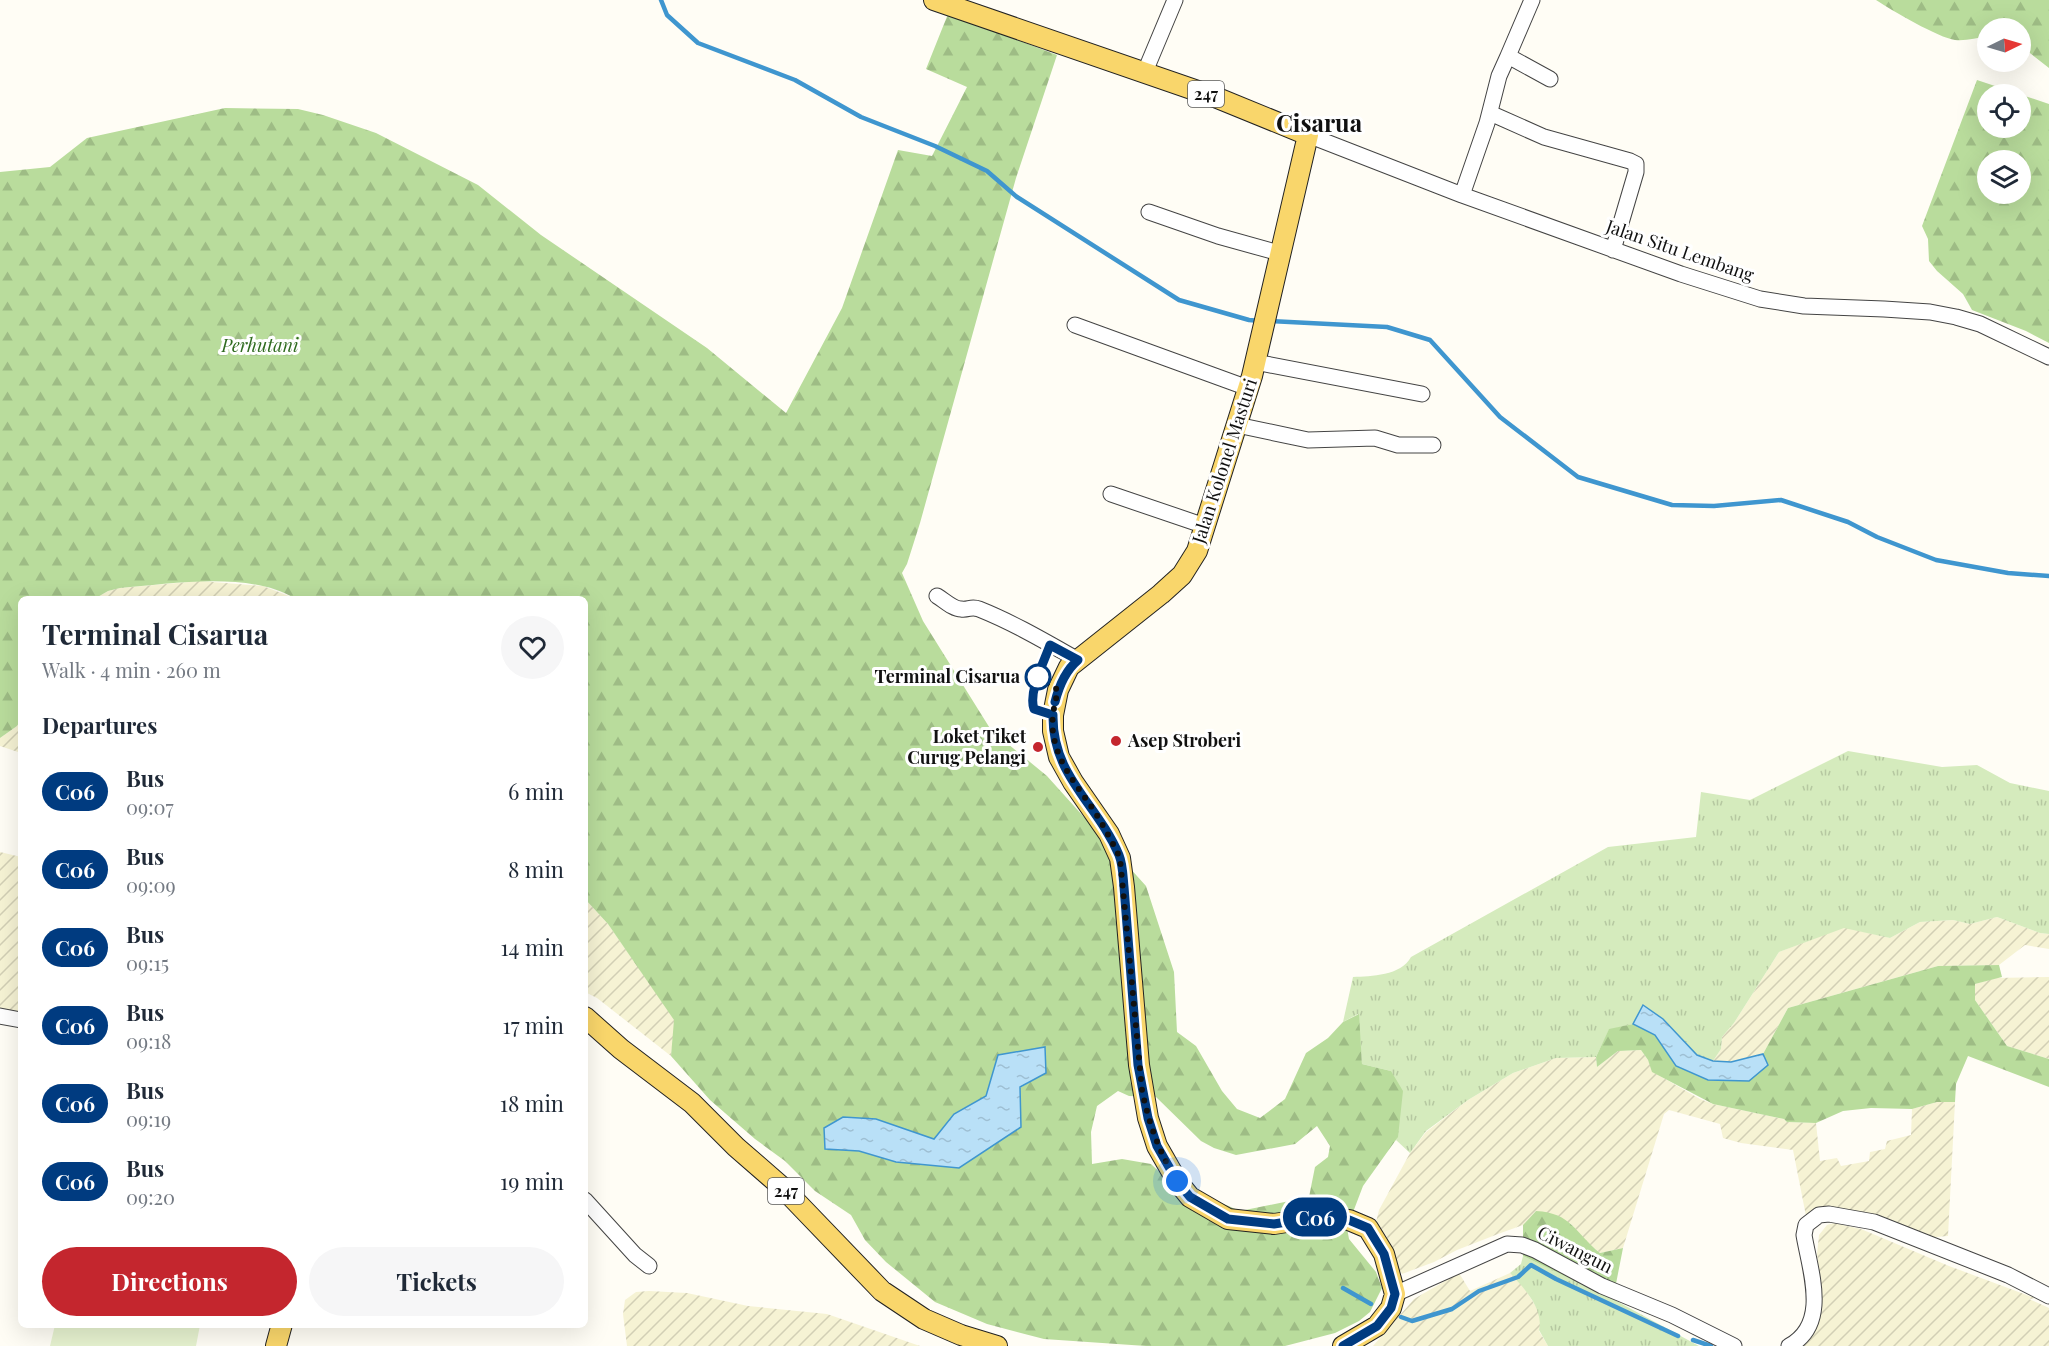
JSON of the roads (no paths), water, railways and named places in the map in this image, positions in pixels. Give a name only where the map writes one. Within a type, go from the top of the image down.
[{"type":"main road","name":"247","points":[[937,1],[1215,97],[1308,135]]},
{"type":"main road","name":"Jalan Kolonel Masturi","points":[[1308,135],[1279,253],[1256,362],[1197,551],[1182,575],[1069,668],[1058,690],[1053,715],[1053,731],[1059,757],[1073,782],[1109,834],[1120,858],[1138,1065],[1148,1118],[1157,1146],[1177,1181],[1190,1197],[1228,1219],[1274,1224],[1325,1216],[1349,1220],[1368,1228],[1384,1254],[1395,1294]]},
{"type":"main road","name":"247","points":[[588,1020],[621,1049],[692,1103],[736,1147],[782,1187],[882,1291],[924,1319],[961,1335],[997,1346]]},
{"type":"main road","points":[[1343,1346],[1377,1326],[1391,1308],[1395,1294]]},
{"type":"main road","points":[[276,1346],[281,1328]]},
{"type":"street","points":[[1144,74],[1174,0]]},
{"type":"street","points":[[1462,195],[1490,112],[1499,76],[1532,0]]},
{"type":"street","points":[[1508,56],[1550,79]]},
{"type":"street","points":[[1490,112],[1545,137],[1636,164],[1636,172],[1613,250]]},
{"type":"street","name":"Jalan Situ Lembang","points":[[1308,135],[1462,195],[1613,250],[1760,299],[1804,306],[1930,312],[1956,317],[1980,324],[2049,357]]},
{"type":"street","points":[[1149,212],[1218,236],[1279,253]]},
{"type":"street","points":[[1075,325],[1248,388]]},
{"type":"street","points":[[1256,362],[1422,394]]},
{"type":"street","points":[[1237,425],[1308,440],[1375,438],[1398,445],[1433,446]]},
{"type":"street","points":[[1111,494],[1205,526]]},
{"type":"street","points":[[937,596],[962,609],[976,608],[1004,620],[1078,660]]},
{"type":"street","points":[[0,1016],[18,1019]]},
{"type":"street","points":[[588,1203],[635,1255],[649,1266]]},
{"type":"street","points":[[1789,1346],[1800,1340],[1815,1310],[1804,1235],[1806,1225],[1819,1215],[1829,1214],[1874,1222],[2008,1275],[2049,1296]]},
{"type":"street","name":"Ciwangun","points":[[1395,1294],[1507,1244],[1522,1245],[1602,1286],[1672,1315],[1734,1346]]},
{"type":"water","points":[[1643,1005],[1663,1019],[1697,1055],[1713,1061],[1731,1062],[1763,1054],[1768,1065],[1749,1081],[1708,1080],[1676,1066],[1655,1035],[1633,1024]]},
{"type":"water","points":[[1045,1047],[1046,1073],[1020,1087],[1021,1127],[959,1168],[896,1162],[859,1151],[825,1149],[824,1128],[843,1117],[876,1119],[934,1139],[954,1114],[986,1096],[998,1055]]},
{"type":"waterway","points":[[661,0],[667,15],[698,43],[795,80],[861,117],[935,146],[987,171],[1017,197],[1179,300],[1260,321]]},
{"type":"waterway","points":[[1269,321],[1387,327],[1430,340],[1500,417],[1578,477],[1672,505],[1714,506],[1781,500],[1848,522],[1877,537],[1936,560],[2008,573],[2049,576]]},
{"type":"waterway","points":[[1401,1317],[1412,1321],[1452,1309],[1479,1291],[1518,1277],[1531,1265],[1678,1336]]},
{"type":"waterway","points":[[1343,1288],[1371,1304]]},
{"type":"waterway","points":[[1693,1340],[1711,1346]]},
{"type":"place","name":"Terminal Cisarua","points":[[1038,677]]},
{"type":"place","name":"Asep Stroberi","points":[[1116,741]]},
{"type":"place","name":"Loket Tiket Curug Pelangi","points":[[1038,747]]},
{"type":"district","name":"Cisarua","points":[[1319,124]]},
{"type":"park label","name":"Perhutani","points":[[260,346]]}]
